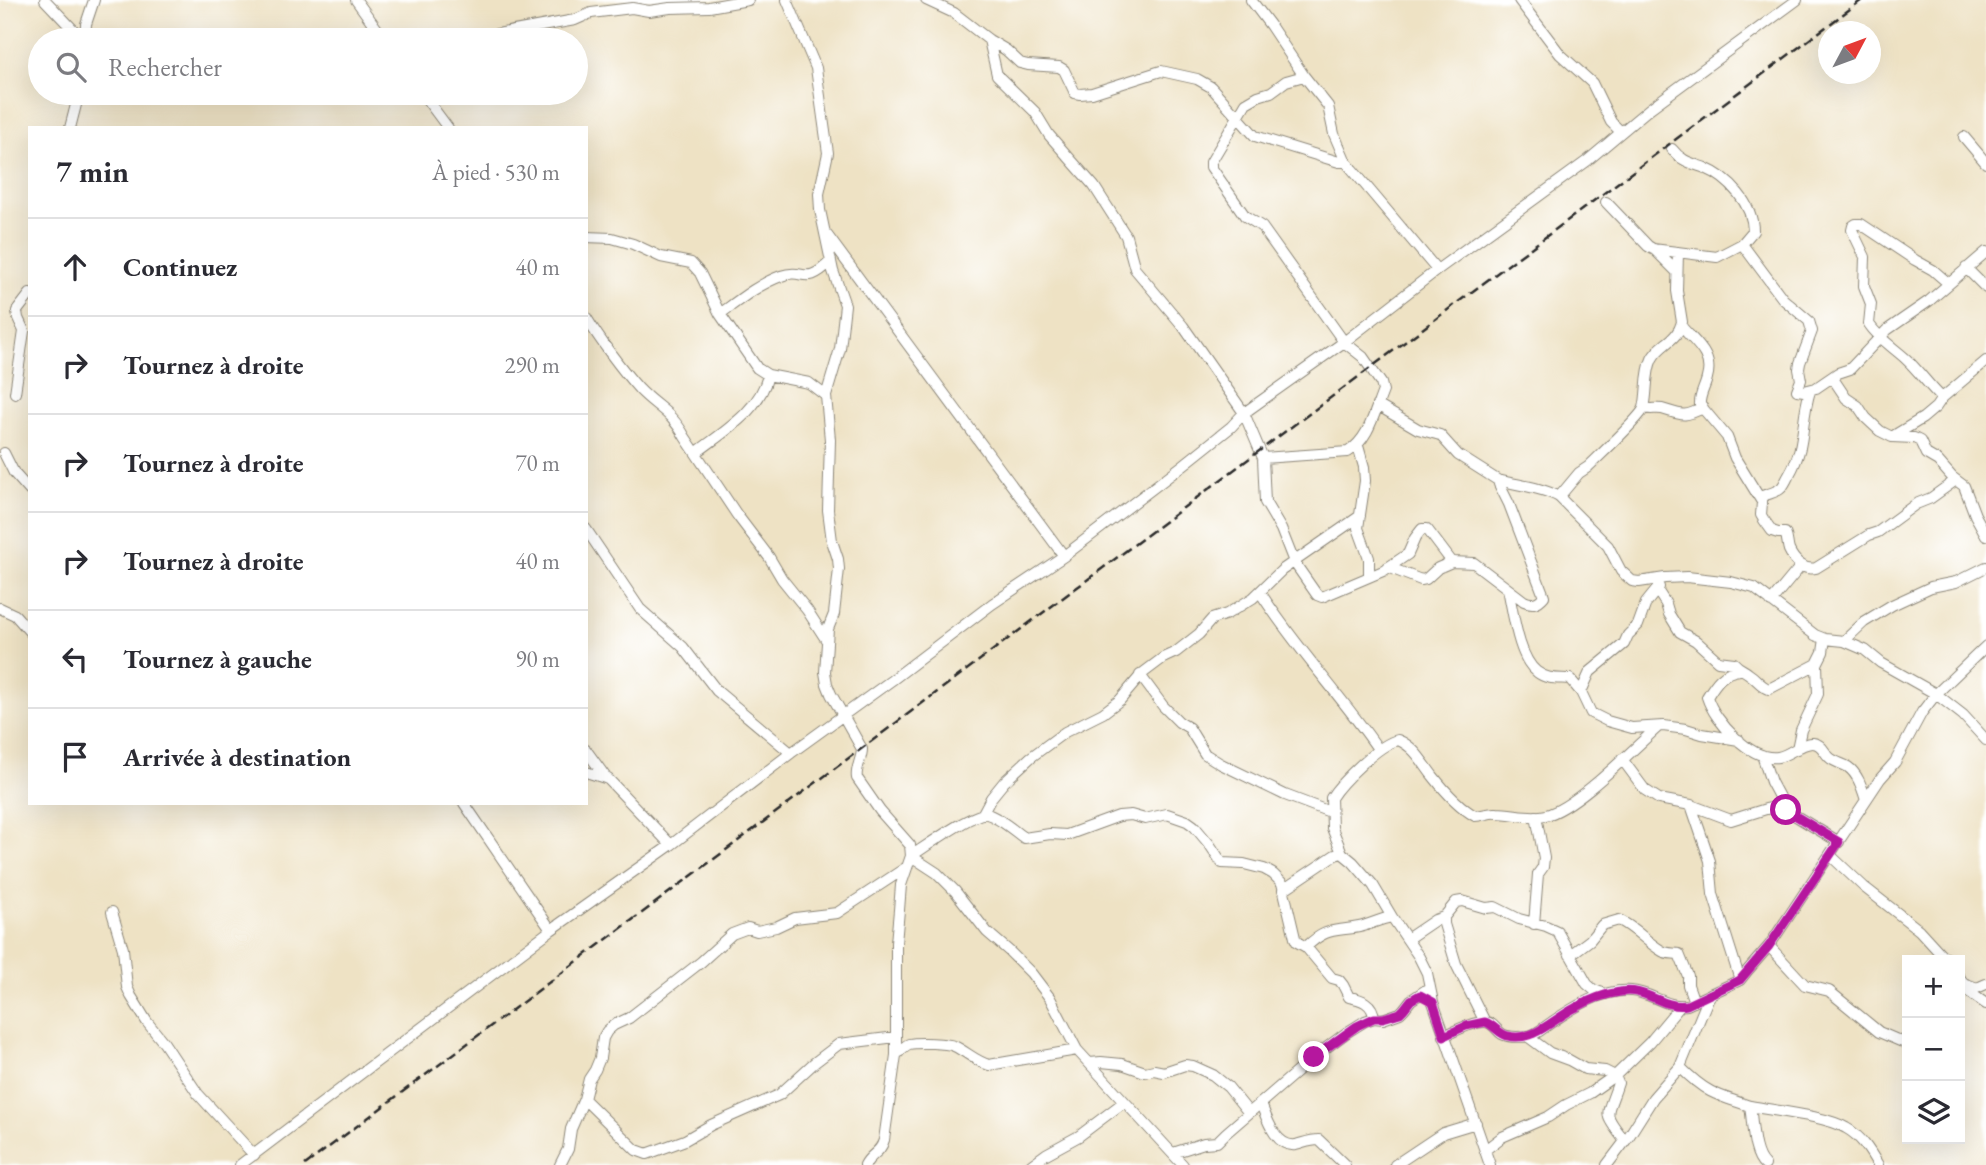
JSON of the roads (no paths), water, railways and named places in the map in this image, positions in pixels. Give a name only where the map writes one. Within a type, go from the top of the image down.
[{"type":"street","points":[[45,0],[72,28]]},
{"type":"street","points":[[86,28],[94,0]]},
{"type":"street","points":[[356,0],[376,28]]},
{"type":"street","points":[[530,28],[575,20],[591,13],[632,8],[649,11],[709,7],[748,0]]},
{"type":"street","points":[[787,0],[816,68],[828,153],[819,194],[831,261],[845,305],[840,349],[826,396],[830,440],[828,510],[839,569],[834,614],[828,629],[825,664],[827,684],[862,749],[857,778],[880,811],[910,845],[911,856],[901,885],[896,1055],[884,1140],[882,1148],[871,1156],[865,1165]]},
{"type":"street","points":[[926,0],[954,13],[1020,63],[1059,67],[1064,70],[1072,89],[1080,94],[1092,93],[1161,71],[1197,79],[1211,87],[1255,136],[1346,162]]},
{"type":"street","points":[[1251,0],[1328,106],[1334,134],[1346,162],[1437,270]]},
{"type":"street","points":[[1519,0],[1560,54],[1592,83],[1611,122],[1621,132]]},
{"type":"street","points":[[240,1165],[551,930],[671,845],[992,604],[1064,556],[1182,466],[1231,427],[1244,413],[1344,342],[1587,160],[1649,109],[1797,0]]},
{"type":"street","points":[[989,40],[998,75],[1035,112],[1049,135],[1094,186],[1126,236],[1135,269],[1183,326],[1244,413],[1263,458],[1265,502],[1281,529],[1294,562],[1317,595],[1322,597],[1388,567],[1408,554],[1415,538],[1425,528],[1452,562]]},
{"type":"street","points":[[1263,458],[1348,452],[1364,439],[1383,386],[1363,356],[1344,342],[1262,227],[1245,216],[1211,167],[1211,162],[1246,103],[1271,92],[1286,81],[1304,76]]},
{"type":"street","points":[[71,126],[76,105]]},
{"type":"street","points":[[431,105],[447,126]]},
{"type":"street","points":[[1964,137],[1986,163]]},
{"type":"street","points":[[1653,249],[1713,258],[1742,244],[1753,231],[1751,216],[1732,186],[1707,169],[1686,162],[1672,149]]},
{"type":"street","points":[[1606,202],[1676,271]]},
{"type":"street","points":[[1942,398],[1910,362],[1879,338],[1869,324],[1871,304],[1864,286],[1865,257],[1852,230],[1853,226],[1861,224],[1933,270],[1948,283]]},
{"type":"street","points":[[824,231],[1064,556]]},
{"type":"street","points":[[588,237],[611,238],[633,244],[661,257],[691,263],[700,273],[719,314],[757,368],[768,376],[809,383],[826,396]]},
{"type":"street","points":[[1742,244],[1783,299],[1809,321],[1812,331],[1800,363],[1801,380],[1797,390],[1810,391],[1838,373],[1850,369],[1879,338],[1986,252]]},
{"type":"street","points":[[1559,496],[1644,408],[1652,359],[1674,339],[1681,326],[1676,271],[1678,253]]},
{"type":"street","points":[[719,314],[779,276],[813,275],[831,261]]},
{"type":"street","points":[[1966,268],[1986,288]]},
{"type":"street","points":[[15,393],[24,331],[17,311],[28,297]]},
{"type":"street","points":[[588,320],[640,390],[677,423],[737,515],[827,641]]},
{"type":"street","points":[[1681,326],[1710,362],[1700,405],[1727,437],[1735,458],[1762,502],[1761,515],[1772,531],[1785,533],[1790,552],[1800,566],[1809,570],[1816,568],[1869,534],[1878,532],[1916,504],[1931,498],[1956,480]]},
{"type":"street","points":[[1892,437],[1923,418],[1986,361]]},
{"type":"street","points":[[696,453],[742,417],[759,398],[768,376]]},
{"type":"street","points":[[765,388],[780,377]]},
{"type":"street","points":[[1832,377],[1846,398],[1858,406],[1880,431],[1892,437],[1914,438],[1920,442],[1926,454],[1938,461],[1964,486],[1986,535]]},
{"type":"street","points":[[1759,497],[1782,487],[1795,465],[1803,439],[1805,407],[1810,391]]},
{"type":"street","points":[[1377,405],[1418,429],[1440,435],[1458,455],[1499,481],[1534,487],[1559,496],[1608,546],[1620,570],[1632,581],[1687,577],[1731,582],[1754,588],[1808,631],[1825,639],[1844,641],[1865,650],[1881,663],[1936,694],[1963,715],[1986,740]]},
{"type":"street","points":[[1644,408],[1661,409],[1676,415],[1689,414],[1703,408]]},
{"type":"street","points":[[1357,446],[1365,474],[1358,528],[1369,558],[1369,576]]},
{"type":"street","points":[[4,453],[14,473],[28,489]]},
{"type":"street","points":[[1388,567],[1421,580],[1452,562],[1474,563],[1531,604],[1536,603],[1545,596],[1499,481]]},
{"type":"street","points":[[983,813],[990,798],[1026,762],[1065,732],[1103,713],[1120,700],[1140,675],[1176,652],[1199,634],[1212,619],[1230,613],[1260,592],[1282,570],[1360,516]]},
{"type":"street","points":[[588,532],[640,609],[683,647],[718,691],[791,753]]},
{"type":"street","points":[[1771,602],[1800,566]]},
{"type":"street","points":[[1844,641],[1870,617],[1900,600],[1931,587],[1956,582],[1986,567]]},
{"type":"street","points":[[1581,692],[1590,672],[1624,645],[1628,635],[1639,625],[1646,603],[1665,578]]},
{"type":"street","points":[[1508,589],[1524,654],[1530,663],[1538,673],[1550,678],[1570,679],[1581,692],[1591,713],[1598,718],[1632,728],[1686,729],[1739,740]]},
{"type":"street","points":[[1657,590],[1680,632],[1696,641],[1718,661],[1734,663],[1740,670]]},
{"type":"street","points":[[1260,592],[1306,655],[1356,716],[1378,749]]},
{"type":"street","points":[[0,608],[15,615],[28,630]]},
{"type":"street","points":[[1797,749],[1801,730],[1819,689],[1817,664],[1825,639]]},
{"type":"street","points":[[1605,994],[1587,984],[1557,931],[1519,919],[1494,907],[1486,908],[1462,901],[1457,902],[1444,918],[1455,964],[1466,987],[1485,1022],[1508,1036],[1537,1033],[1576,1007],[1605,994],[1629,990],[1647,994],[1672,1006],[1680,1006],[1740,980],[1769,946],[1866,800],[1895,762],[1922,712],[1936,694],[1986,646]]},
{"type":"street","points":[[1817,664],[1769,689],[1764,688],[1749,673],[1735,670],[1714,684],[1707,697],[1711,709],[1723,727],[1762,755],[1776,757],[1809,743],[1822,746],[1831,760],[1851,769],[1866,800]]},
{"type":"street","points":[[1140,675],[1163,706],[1189,728],[1205,754],[1275,790],[1330,812]]},
{"type":"street","points":[[1490,1165],[1444,1036],[1427,973],[1373,885],[1342,853],[1332,828],[1330,802],[1333,794],[1378,749],[1390,741],[1398,740],[1415,750],[1444,788],[1475,816],[1493,812],[1536,817],[1547,815],[1561,810],[1578,798],[1658,727]]},
{"type":"street","points":[[588,753],[608,779],[671,845]]},
{"type":"street","points":[[1762,755],[1771,782],[1786,810]]},
{"type":"street","points":[[1622,758],[1645,790],[1659,799],[1731,820],[1776,807],[1786,810],[1839,842]]},
{"type":"street","points":[[588,773],[608,779]]},
{"type":"street","points":[[465,805],[551,930]]},
{"type":"street","points":[[1690,806],[1710,861],[1713,894],[1740,980]]},
{"type":"street","points":[[911,856],[969,818],[983,813],[1024,838],[1050,834],[1067,835],[1119,816],[1145,818],[1167,814],[1194,826],[1222,863],[1244,864],[1273,874],[1282,883],[1297,942],[1306,947],[1332,978],[1339,980],[1349,997],[1367,1003],[1374,1018]]},
{"type":"street","points":[[1534,924],[1538,874],[1543,867],[1544,858],[1536,817]]},
{"type":"street","points":[[1283,890],[1342,853]]},
{"type":"street","points":[[1830,855],[1864,887],[1919,930],[1941,955]]},
{"type":"street","points":[[911,856],[937,873],[987,932],[1031,973],[1050,998],[1077,1049],[1183,1165]]},
{"type":"street","points":[[560,1165],[568,1149],[571,1129],[589,1079],[600,1058],[603,1038],[607,1031],[629,1018],[701,962],[732,934],[748,928],[757,931],[776,927],[794,918],[837,913],[907,866]]},
{"type":"street","points":[[112,912],[123,949],[127,987],[131,996],[198,1094],[254,1155]]},
{"type":"street","points":[[1306,947],[1325,933],[1336,929],[1362,927],[1378,919],[1392,917]]},
{"type":"street","points":[[1407,939],[1434,920],[1444,918]]},
{"type":"street","points":[[1570,955],[1590,940],[1602,925],[1619,920],[1634,928],[1662,951],[1679,954],[1694,1002]]},
{"type":"street","points":[[1769,946],[1805,985],[1829,991],[1879,1032],[1902,1042]]},
{"type":"street","points":[[1965,983],[1977,988],[1986,984]]},
{"type":"street","points":[[1965,986],[1986,1003]]},
{"type":"street","points":[[1173,1153],[1204,1143],[1217,1142],[1328,1046],[1374,1018],[1400,1013],[1411,1000],[1429,988]]},
{"type":"street","points":[[1607,1165],[1653,1098],[1680,1067],[1712,993]]},
{"type":"street","points":[[1420,995],[1433,1002]]},
{"type":"street","points":[[1485,1150],[1502,1137],[1548,1116],[1615,1076],[1650,1042],[1680,1006]]},
{"type":"street","points":[[1444,1036],[1466,1026],[1485,1022]]},
{"type":"street","points":[[1527,1036],[1550,1053],[1585,1069],[1605,1071],[1615,1076],[1618,1083],[1608,1105],[1608,1121],[1626,1141]]},
{"type":"street","points":[[584,1099],[646,1160],[711,1125],[779,1095],[839,1044],[896,1037]]},
{"type":"street","points":[[896,1055],[909,1044],[947,1044],[978,1062],[989,1065],[1077,1049]]},
{"type":"street","points":[[1090,1063],[1122,1064],[1145,1072],[1164,1072],[1185,1065],[1193,1066],[1213,1075],[1249,1113]]},
{"type":"street","points":[[1680,1067],[1710,1093],[1750,1106],[1819,1119],[1846,1128],[1867,1146],[1878,1165]]},
{"type":"street","points":[[1031,1165],[1079,1136],[1124,1102]]},
{"type":"street","points":[[1261,1104],[1273,1130],[1284,1143],[1293,1146],[1309,1140],[1319,1140],[1345,1165]]},
{"type":"street","points":[[1750,1106],[1756,1149],[1760,1161],[1765,1165]]},
{"type":"street","points":[[1395,1165],[1443,1133],[1476,1123]]},
{"type":"railway","points":[[305,1165],[1862,0]]}]
